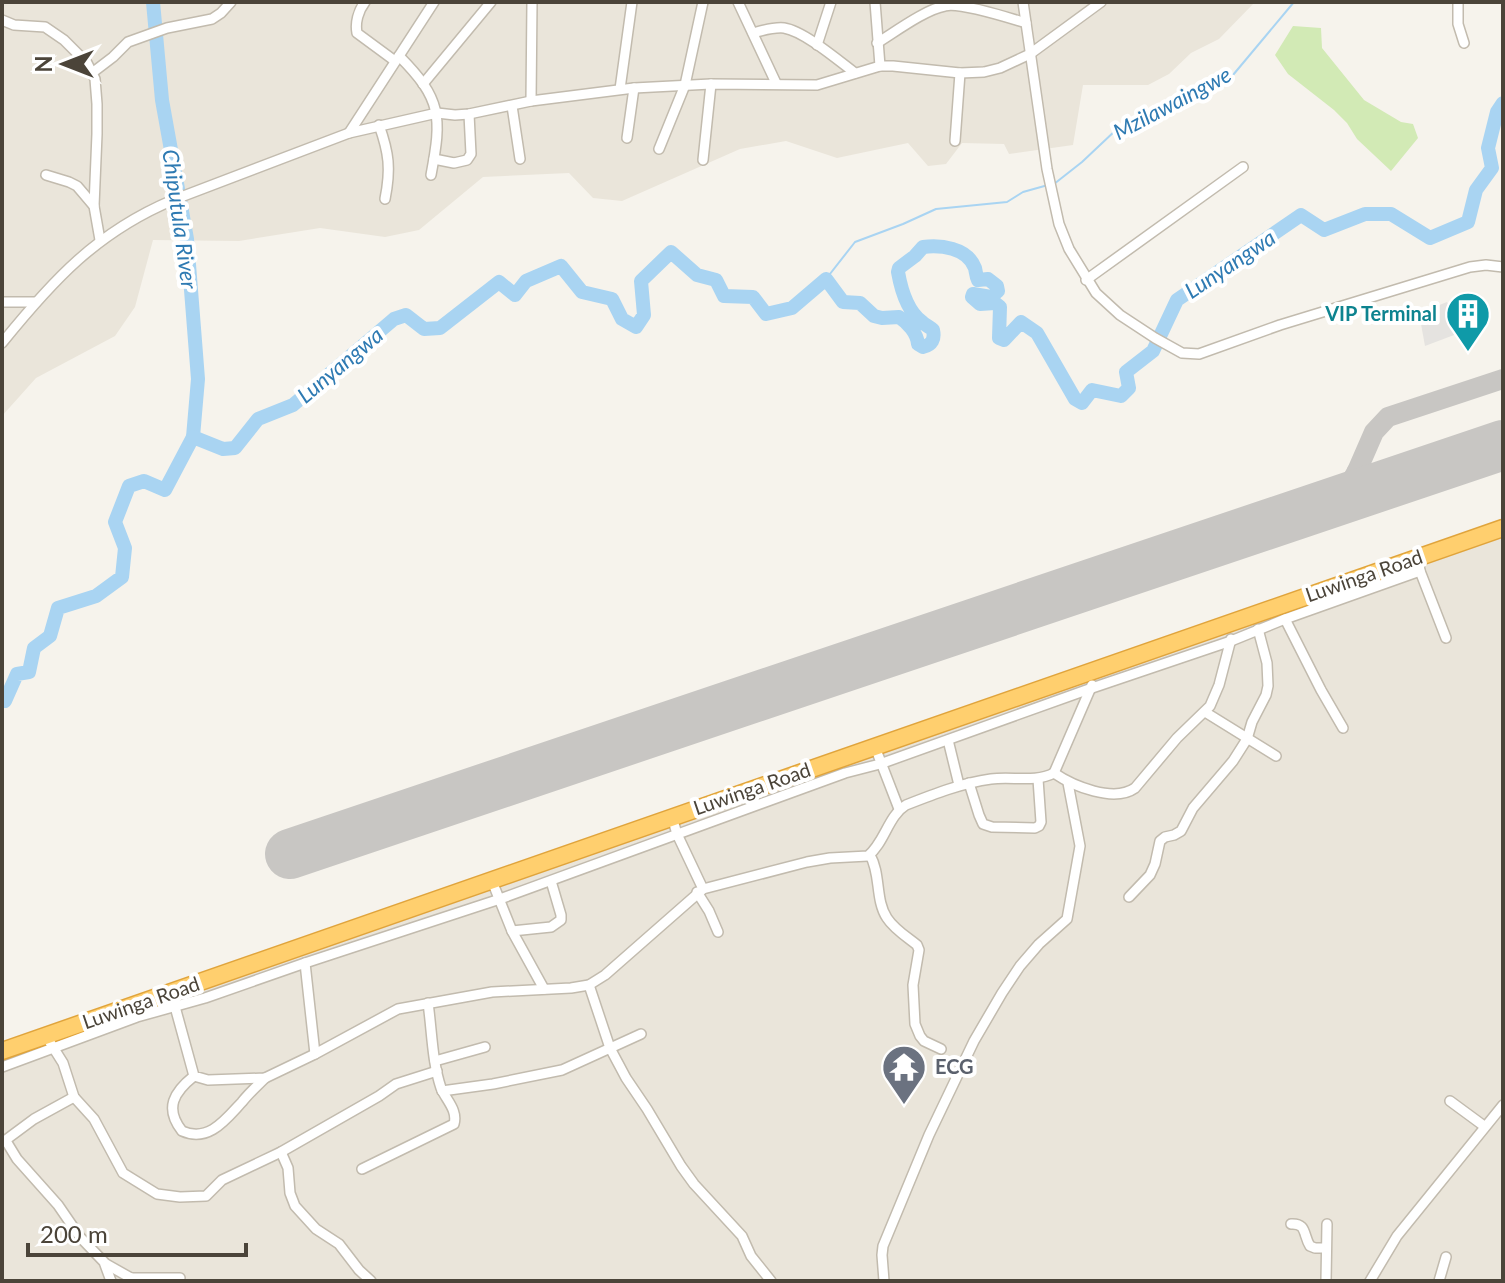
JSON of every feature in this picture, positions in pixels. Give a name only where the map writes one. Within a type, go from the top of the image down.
[{"type":"highway","name":"Luwinga Road","points":[[2,1051],[50,1042],[492,881],[674,826],[842,766],[875,747],[916,741],[976,712],[1037,690],[1093,679],[1227,624],[1419,564],[1503,528]]},
{"type":"street","points":[[92,73],[128,42],[167,28],[212,19],[231,2]]},
{"type":"street","points":[[365,2],[355,26],[357,33],[397,59],[423,84],[437,113],[438,133],[431,175]]},
{"type":"street","points":[[349,133],[434,2]]},
{"type":"street","points":[[423,84],[491,2]]},
{"type":"street","points":[[531,101],[532,2]]},
{"type":"street","points":[[620,89],[632,2]]},
{"type":"street","points":[[659,149],[685,85],[703,2]]},
{"type":"street","points":[[738,2],[776,83]]},
{"type":"street","points":[[817,45],[831,2]]},
{"type":"street","points":[[875,2],[880,66]]},
{"type":"street","points":[[1023,2],[1049,181],[1059,224],[1069,249],[1086,280],[1111,308],[1182,353],[1199,354],[1280,325],[1470,267],[1503,267]]},
{"type":"street","points":[[2,343],[64,271],[100,240],[149,210],[349,133],[437,113],[469,114],[531,101],[620,89],[711,84],[817,85],[880,66],[975,74],[1000,68],[1030,54],[1101,2]]},
{"type":"street","points":[[1458,2],[1458,24],[1464,43]]},
{"type":"street","points":[[877,43],[931,11],[948,5],[1026,23]]},
{"type":"street","points":[[2,20],[14,25],[45,27],[64,40],[87,63],[92,73],[96,91],[97,134],[94,206],[100,240]]},
{"type":"street","points":[[753,33],[772,28],[790,30],[855,73]]},
{"type":"street","points":[[955,141],[960,73]]},
{"type":"street","points":[[703,160],[711,84]]},
{"type":"street","points":[[627,138],[634,88]]},
{"type":"street","points":[[512,106],[520,159]]},
{"type":"street","points":[[434,159],[454,163],[467,160],[471,154],[469,114]]},
{"type":"street","points":[[379,125],[390,162],[385,199]]},
{"type":"street","points":[[1086,280],[1243,167]]},
{"type":"street","points":[[46,175],[77,186],[94,206]]},
{"type":"street","points":[[2,302],[36,302]]},
{"type":"street","points":[[842,766],[880,764],[916,741],[948,740],[1030,710],[1093,679],[1231,641],[1419,564],[1446,638]]},
{"type":"street","points":[[1285,619],[1343,728]]},
{"type":"street","points":[[1054,773],[1068,783],[1107,794],[1123,795],[1135,788],[1214,699],[1231,641],[1227,624]]},
{"type":"street","points":[[1129,897],[1150,875],[1160,841],[1181,831],[1198,801],[1224,773],[1247,739],[1268,686],[1267,663],[1258,629]]},
{"type":"street","points":[[194,1076],[176,1094],[173,1113],[182,1131],[197,1135],[224,1122],[265,1078],[398,1009],[492,992],[589,985],[605,975],[700,891],[807,862],[870,855],[878,847],[899,809],[906,805],[964,784],[1005,777],[1038,779],[1054,773],[1093,679]]},
{"type":"street","points":[[1030,710],[1037,690]]},
{"type":"street","points":[[976,712],[985,727]]},
{"type":"street","points":[[970,732],[976,712]]},
{"type":"street","points":[[1205,712],[1276,756]]},
{"type":"street","points":[[948,740],[983,824],[992,827],[1039,826],[1038,779]]},
{"type":"street","points":[[875,747],[899,809]]},
{"type":"street","points":[[884,1281],[883,1246],[929,1135],[974,1041],[1020,966],[1067,919],[1080,846],[1068,783]]},
{"type":"street","points":[[194,1076],[171,999],[205,998],[500,899],[551,881],[674,826],[718,932]]},
{"type":"street","points":[[870,855],[887,918],[919,950],[913,985],[917,1030],[924,1041],[941,1049]]},
{"type":"street","points":[[492,881],[512,931],[544,989]]},
{"type":"street","points":[[512,931],[551,927],[561,920],[551,881]]},
{"type":"street","points":[[305,963],[315,1054]]},
{"type":"street","points":[[589,985],[610,1048],[626,1078],[681,1166],[742,1236],[751,1256],[771,1281]]},
{"type":"street","points":[[362,1169],[454,1124],[456,1117],[442,1091],[436,1066],[428,1003]]},
{"type":"street","points":[[442,1091],[562,1070],[641,1034]]},
{"type":"street","points":[[2,1067],[50,1042],[63,1063],[74,1097],[94,1119],[123,1173],[157,1194],[206,1196],[222,1180],[281,1152],[396,1084],[485,1047]]},
{"type":"street","points":[[194,1076],[208,1080],[265,1078]]},
{"type":"street","points":[[74,1097],[34,1119],[4,1142],[58,1205],[80,1237],[104,1262],[130,1280],[180,1278]]},
{"type":"street","points":[[1450,1101],[1484,1126]]},
{"type":"street","points":[[1370,1281],[1397,1236],[1503,1105]]},
{"type":"street","points":[[281,1152],[288,1168],[290,1193],[295,1206],[316,1229],[339,1244],[371,1281]]},
{"type":"street","points":[[1291,1224],[1303,1226],[1310,1246],[1326,1248]]},
{"type":"street","points":[[1326,1281],[1327,1224]]},
{"type":"street","points":[[1439,1281],[1446,1257]]},
{"type":"street","points":[[104,1262],[111,1281]]},
{"type":"shaded area","points":[[2,2],[1255,2],[1219,39],[1191,53],[1169,74],[1148,85],[1083,85],[1073,145],[1009,154],[1004,144],[962,143],[946,164],[928,166],[908,143],[837,158],[786,141],[740,149],[622,201],[593,198],[569,173],[483,177],[419,230],[385,237],[320,228],[239,241],[153,240],[135,307],[115,336],[36,378],[2,416]]},
{"type":"shaded area","points":[[1447,302],[1462,332],[1425,346],[1419,313]]},
{"type":"shaded area","points":[[1503,533],[1503,1281],[2,1281],[2,1057]]},
{"type":"green space","points":[[1293,26],[1321,28],[1322,48],[1364,100],[1401,122],[1413,124],[1418,138],[1391,171],[1357,139],[1334,110],[1288,74],[1275,55]]},
{"type":"waterway","name":"Chiputula River","points":[[153,2],[162,100],[187,239],[198,379],[193,437]]},
{"type":"waterway","name":"Mzilawaingwe","points":[[1054,184],[1117,129],[1233,75],[1294,2]]},
{"type":"waterway","name":"Lunyangwa","points":[[2,700],[5,701],[17,674],[29,672],[34,648],[50,636],[58,608],[96,596],[122,577],[125,548],[115,522],[129,486],[144,481],[165,490],[193,437],[223,449],[235,448],[258,419],[293,405],[394,319],[406,315],[424,329],[440,328],[499,282],[515,295],[526,281],[561,266],[582,292],[612,299],[622,319],[636,327],[644,315],[641,281],[671,252],[697,275],[716,280],[724,296],[753,297],[766,314],[792,308],[826,279],[843,302],[860,303],[874,316],[899,317],[912,329],[918,344],[923,347],[932,341],[933,330],[909,306],[898,272],[923,247],[937,246],[960,252],[971,261],[978,280],[988,279],[997,286],[998,291],[991,297],[973,294],[972,297],[980,304],[995,303],[1000,307],[999,338],[1004,340],[1021,322],[1037,333],[1075,399],[1082,403],[1092,390],[1121,396],[1129,388],[1126,372],[1153,351],[1177,300],[1301,215],[1324,230],[1365,214],[1391,214],[1430,238],[1468,222],[1476,190],[1492,168],[1488,148],[1497,112],[1503,103]]},
{"type":"waterway","name":"Mzilawaingwe","points":[[826,279],[855,242],[936,209],[1007,202],[1023,192],[1048,185]]},
{"type":"taxiway","points":[[1340,500],[1374,432],[1388,417],[1503,379]]},
{"type":"taxiway","points":[[1357,471],[1366,481],[1384,485]]},
{"type":"runway","points":[[290,854],[1503,445]]},
{"type":"place","name":"VIP Terminal","points":[[1468,353]]},
{"type":"place","name":"ECG","points":[[904,1106]]}]
